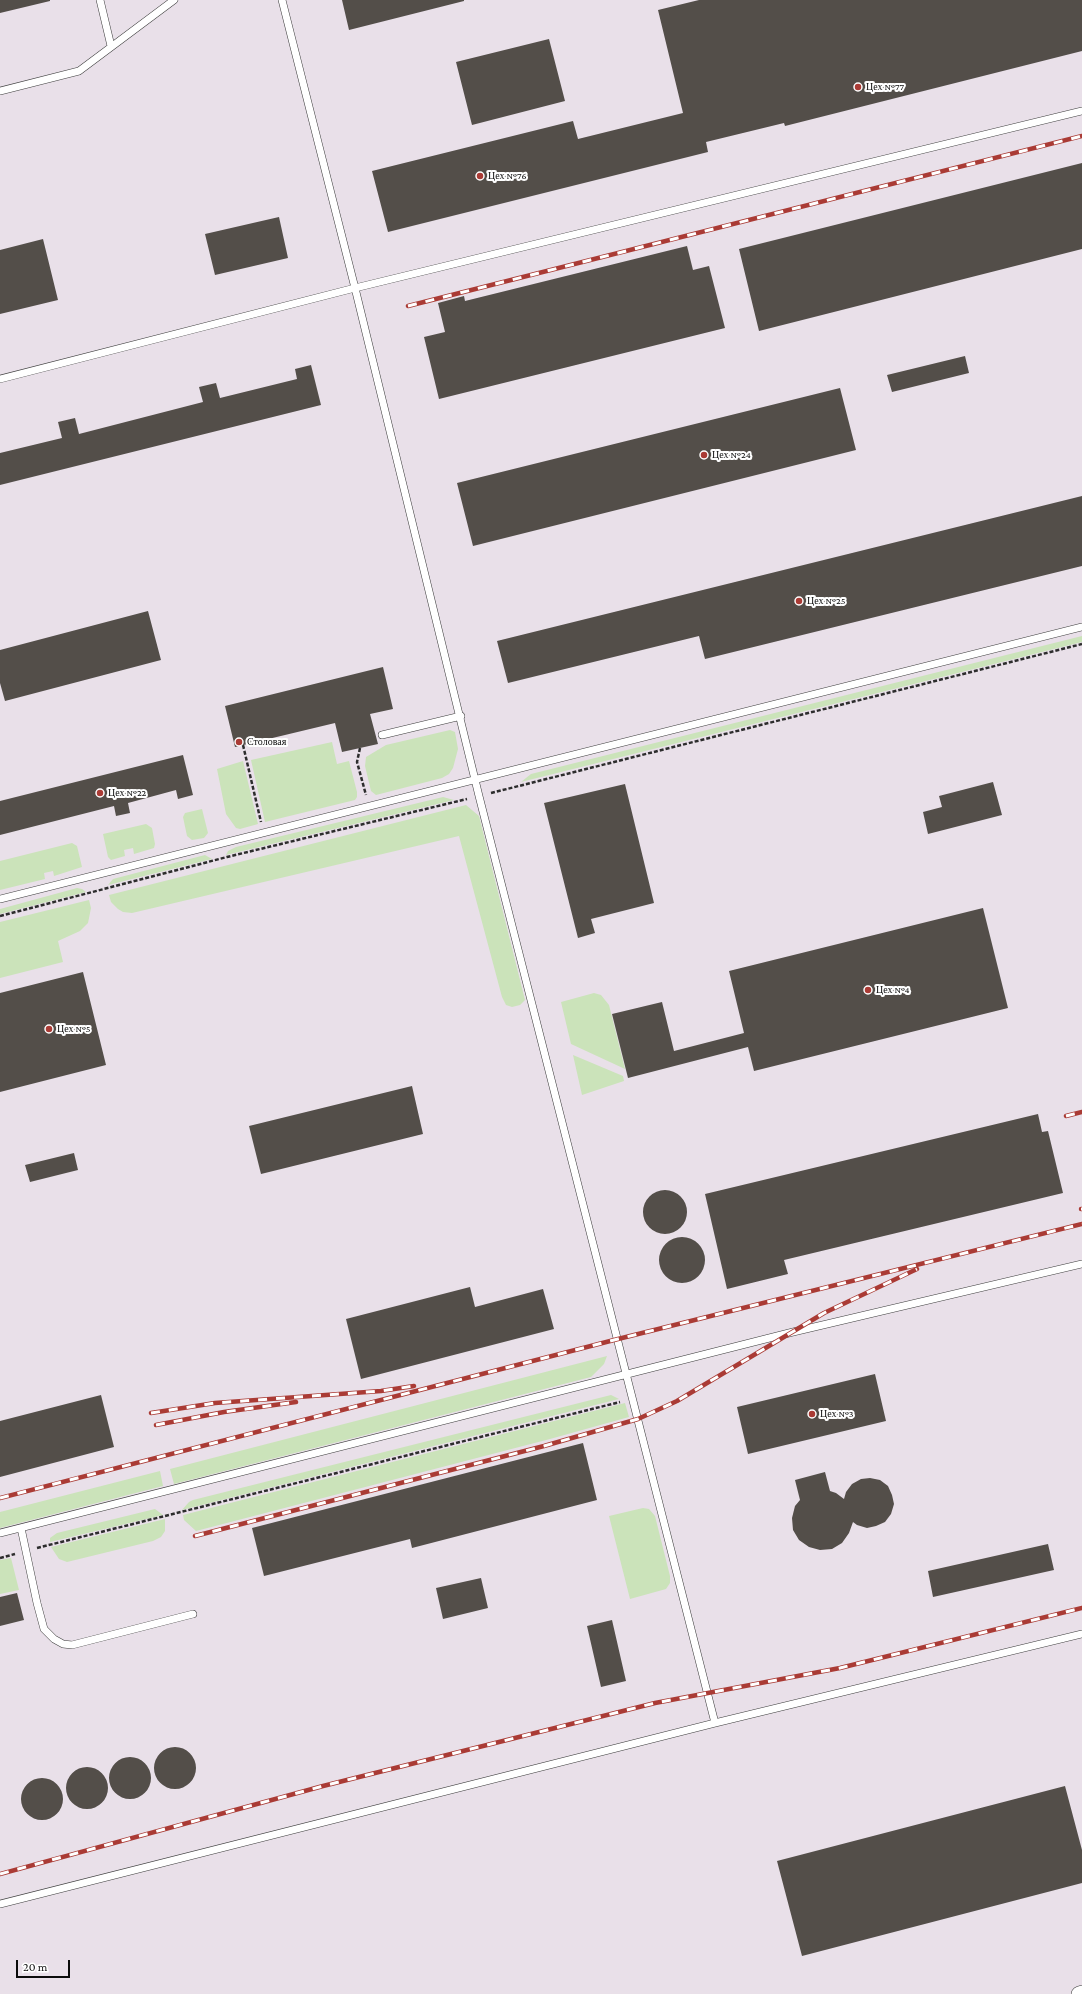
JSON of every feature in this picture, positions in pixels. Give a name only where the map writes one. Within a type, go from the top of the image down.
[{"type":"lane","points":[[100,0],[111,46]]},
{"type":"lane","points":[[0,91],[79,71],[174,0]]},
{"type":"lane","points":[[282,0],[355,288],[480,796],[715,1722]]},
{"type":"lane","points":[[0,380],[355,288],[1082,111]]},
{"type":"lane","points":[[0,899],[368,805],[1082,627]]},
{"type":"lane","points":[[382,735],[461,716]]},
{"type":"lane","points":[[0,1533],[626,1373],[1082,1264]]},
{"type":"lane","points":[[21,1528],[44,1629],[54,1639],[63,1644],[72,1645],[192,1614]]},
{"type":"lane","points":[[0,1904],[715,1722],[1082,1634]]},
{"type":"path","points":[[0,916],[1082,644]]},
{"type":"path","points":[[243,745],[264,832]]},
{"type":"path","points":[[360,748],[357,762],[368,805]]},
{"type":"path","points":[[0,1558],[633,1398]]},
{"type":"shaded area","points":[[0,0],[1082,0],[1082,1994],[0,1994]]},
{"type":"green space","points":[[1082,636],[1082,642],[521,782],[531,774]]},
{"type":"green space","points":[[450,730],[455,732],[458,749],[453,768],[449,774],[442,778],[376,795],[371,791],[365,766],[366,757],[386,745]]},
{"type":"green space","points":[[332,742],[337,764],[349,761],[357,792],[357,797],[355,800],[265,822],[251,760]]},
{"type":"green space","points":[[243,761],[258,824],[240,829],[236,828],[226,814],[217,769]]},
{"type":"green space","points":[[443,797],[454,800],[226,855],[228,851],[236,847]]},
{"type":"green space","points":[[466,805],[479,816],[525,1000],[520,1005],[512,1007],[506,1005],[502,997],[459,836],[132,913],[123,912],[118,909],[111,902],[109,895]]},
{"type":"green space","points":[[202,809],[208,833],[204,838],[192,840],[187,836],[183,817],[185,813]]},
{"type":"green space","points":[[146,824],[152,828],[155,844],[154,848],[134,854],[133,848],[124,850],[125,856],[111,860],[108,857],[103,834]]},
{"type":"green space","points":[[72,843],[77,846],[82,867],[54,876],[53,871],[44,873],[45,879],[0,890],[0,861]]},
{"type":"green space","points":[[205,855],[212,859],[108,885],[113,879]]},
{"type":"green space","points":[[77,888],[86,892],[0,914],[0,909]]},
{"type":"green space","points":[[89,900],[91,908],[88,923],[80,931],[58,941],[63,962],[0,978],[0,922]]},
{"type":"green space","points":[[594,993],[601,995],[609,1005],[625,1069],[571,1044],[561,1002]]},
{"type":"green space","points":[[573,1055],[623,1076],[624,1081],[582,1095]]},
{"type":"green space","points":[[607,1356],[604,1364],[591,1377],[174,1484],[170,1469]]},
{"type":"green space","points":[[611,1395],[619,1399],[182,1510],[189,1502],[193,1500]]},
{"type":"green space","points":[[625,1403],[629,1417],[550,1439],[196,1531],[184,1520],[183,1515]]},
{"type":"green space","points":[[160,1471],[163,1486],[0,1528],[0,1512]]},
{"type":"green space","points":[[643,1508],[649,1509],[655,1516],[670,1576],[670,1583],[666,1589],[630,1599],[609,1516]]},
{"type":"green space","points":[[155,1509],[163,1515],[50,1542],[50,1538],[57,1533]]},
{"type":"green space","points":[[165,1519],[165,1531],[161,1537],[153,1541],[67,1562],[59,1559],[51,1547]]},
{"type":"green space","points":[[11,1558],[19,1590],[0,1594],[0,1560]]},
{"type":"building","points":[[0,0],[50,0],[50,1],[0,13]]},
{"type":"building","points":[[342,0],[464,0],[464,1],[349,30]]},
{"type":"building","points":[[699,0],[1082,0],[1082,51],[785,126],[784,123],[706,142],[708,152],[388,232],[372,171],[573,121],[578,139],[683,113],[658,10]]},
{"type":"building","points":[[549,39],[565,101],[472,125],[456,62]]},
{"type":"building","points":[[1082,163],[1082,249],[759,331],[739,249]]},
{"type":"building","points":[[279,217],[288,258],[215,275],[205,234]]},
{"type":"building","points":[[43,239],[58,300],[0,314],[0,250]]},
{"type":"building","points":[[687,246],[693,270],[709,266],[725,328],[439,399],[424,337],[445,332],[438,303],[464,296],[465,301]]},
{"type":"building","points":[[965,356],[969,373],[892,392],[887,375]]},
{"type":"building","points":[[311,365],[321,405],[0,485],[0,453],[62,438],[58,422],[75,418],[79,434],[203,402],[199,387],[216,383],[220,398],[297,379],[295,369]]},
{"type":"building","name":"Цех №24","points":[[840,388],[856,450],[473,546],[457,483]]},
{"type":"building","name":"Цех №25","points":[[1082,496],[1082,566],[705,659],[699,636],[508,683],[497,641]]},
{"type":"building","points":[[148,611],[161,660],[5,701],[0,683],[0,650]]},
{"type":"building","points":[[383,667],[393,709],[370,714],[378,744],[342,752],[335,723],[235,747],[225,706]]},
{"type":"building","name":"Цех №22","points":[[183,755],[193,795],[178,799],[176,790],[128,803],[130,813],[116,816],[114,806],[0,835],[0,801]]},
{"type":"building","points":[[993,782],[1002,815],[928,834],[923,812],[942,807],[939,796]]},
{"type":"building","points":[[625,784],[654,903],[591,919],[595,933],[578,938],[544,803]]},
{"type":"building","name":"Цех №4","points":[[983,908],[1008,1008],[754,1071],[748,1047],[628,1078],[612,1014],[662,1002],[674,1051],[744,1033],[729,971]]},
{"type":"building","name":"Цех №5","points":[[83,972],[106,1065],[0,1092],[0,993]]},
{"type":"building","points":[[412,1086],[423,1134],[261,1174],[249,1126]]},
{"type":"building","points":[[1038,1114],[1042,1132],[1048,1131],[1063,1193],[784,1260],[788,1274],[727,1289],[705,1194]]},
{"type":"building","points":[[74,1153],[78,1170],[30,1182],[25,1165]]},
{"type":"building","points":[[661,1190],[669,1190],[681,1196],[687,1208],[687,1216],[681,1228],[669,1234],[661,1234],[649,1228],[643,1216],[643,1208],[649,1196]]},
{"type":"building","points":[[678,1237],[686,1237],[695,1241],[701,1247],[705,1260],[701,1273],[695,1279],[686,1283],[678,1283],[669,1279],[663,1273],[659,1264],[659,1256],[663,1247],[669,1241]]},
{"type":"building","points":[[470,1287],[475,1307],[543,1289],[554,1329],[361,1379],[346,1319]]},
{"type":"building","name":"Цех №3","points":[[875,1374],[886,1421],[748,1454],[737,1407]]},
{"type":"building","points":[[101,1395],[114,1447],[0,1477],[0,1421]]},
{"type":"building","points":[[583,1443],[597,1500],[412,1548],[410,1539],[264,1576],[252,1528]]},
{"type":"building","points":[[825,1472],[830,1491],[836,1493],[844,1499],[846,1492],[852,1484],[861,1479],[870,1478],[880,1480],[888,1486],[892,1495],[894,1504],[891,1514],[885,1522],[867,1528],[853,1522],[849,1533],[842,1543],[832,1549],[820,1550],[809,1547],[799,1540],[793,1530],[792,1518],[795,1506],[800,1500],[795,1480]]},
{"type":"building","points":[[1048,1544],[1054,1570],[933,1597],[928,1571]]},
{"type":"building","points":[[481,1578],[488,1608],[443,1619],[436,1588]]},
{"type":"building","points":[[17,1593],[24,1620],[0,1626],[0,1597]]},
{"type":"building","points":[[612,1620],[626,1681],[601,1687],[587,1626]]},
{"type":"building","points":[[171,1747],[179,1747],[190,1753],[196,1764],[196,1772],[190,1783],[179,1789],[171,1789],[160,1783],[154,1772],[154,1764],[160,1753]]},
{"type":"building","points":[[126,1757],[134,1757],[145,1763],[151,1774],[151,1782],[145,1793],[134,1799],[126,1799],[115,1793],[109,1782],[109,1774],[115,1763]]},
{"type":"building","points":[[83,1767],[91,1767],[102,1773],[108,1784],[108,1792],[102,1803],[91,1809],[83,1809],[72,1803],[66,1792],[66,1784],[72,1773]]},
{"type":"building","points":[[38,1778],[46,1778],[57,1784],[63,1795],[63,1803],[57,1814],[46,1820],[38,1820],[27,1814],[21,1803],[21,1795],[27,1784]]},
{"type":"building","points":[[1065,1786],[1082,1850],[1082,1883],[802,1956],[777,1861]]},
{"type":"railway","points":[[408,306],[1082,136]]},
{"type":"railway","points":[[1066,1116],[1082,1112]]},
{"type":"railway","points":[[0,1498],[618,1339],[1082,1224]]},
{"type":"railway","points":[[195,1536],[544,1446],[638,1419],[677,1401],[824,1313],[917,1269]]},
{"type":"railway","points":[[151,1413],[215,1403],[381,1391],[414,1386]]},
{"type":"railway","points":[[156,1425],[224,1412],[296,1402]]},
{"type":"railway","points":[[0,1874],[323,1786],[655,1703],[840,1668],[1082,1608]]},
{"type":"place","name":"Цех №77","points":[[858,87]]},
{"type":"place","name":"Цех №76","points":[[480,176]]},
{"type":"place","name":"Цех №24","points":[[704,455]]},
{"type":"place","name":"Цех №25","points":[[799,601]]},
{"type":"place","name":"Столовая","points":[[239,742]]},
{"type":"place","name":"Цех №22","points":[[100,793]]},
{"type":"place","name":"Цех №4","points":[[868,990]]},
{"type":"place","name":"Цех №5","points":[[49,1029]]},
{"type":"place","name":"Цех №3","points":[[812,1414]]}]
